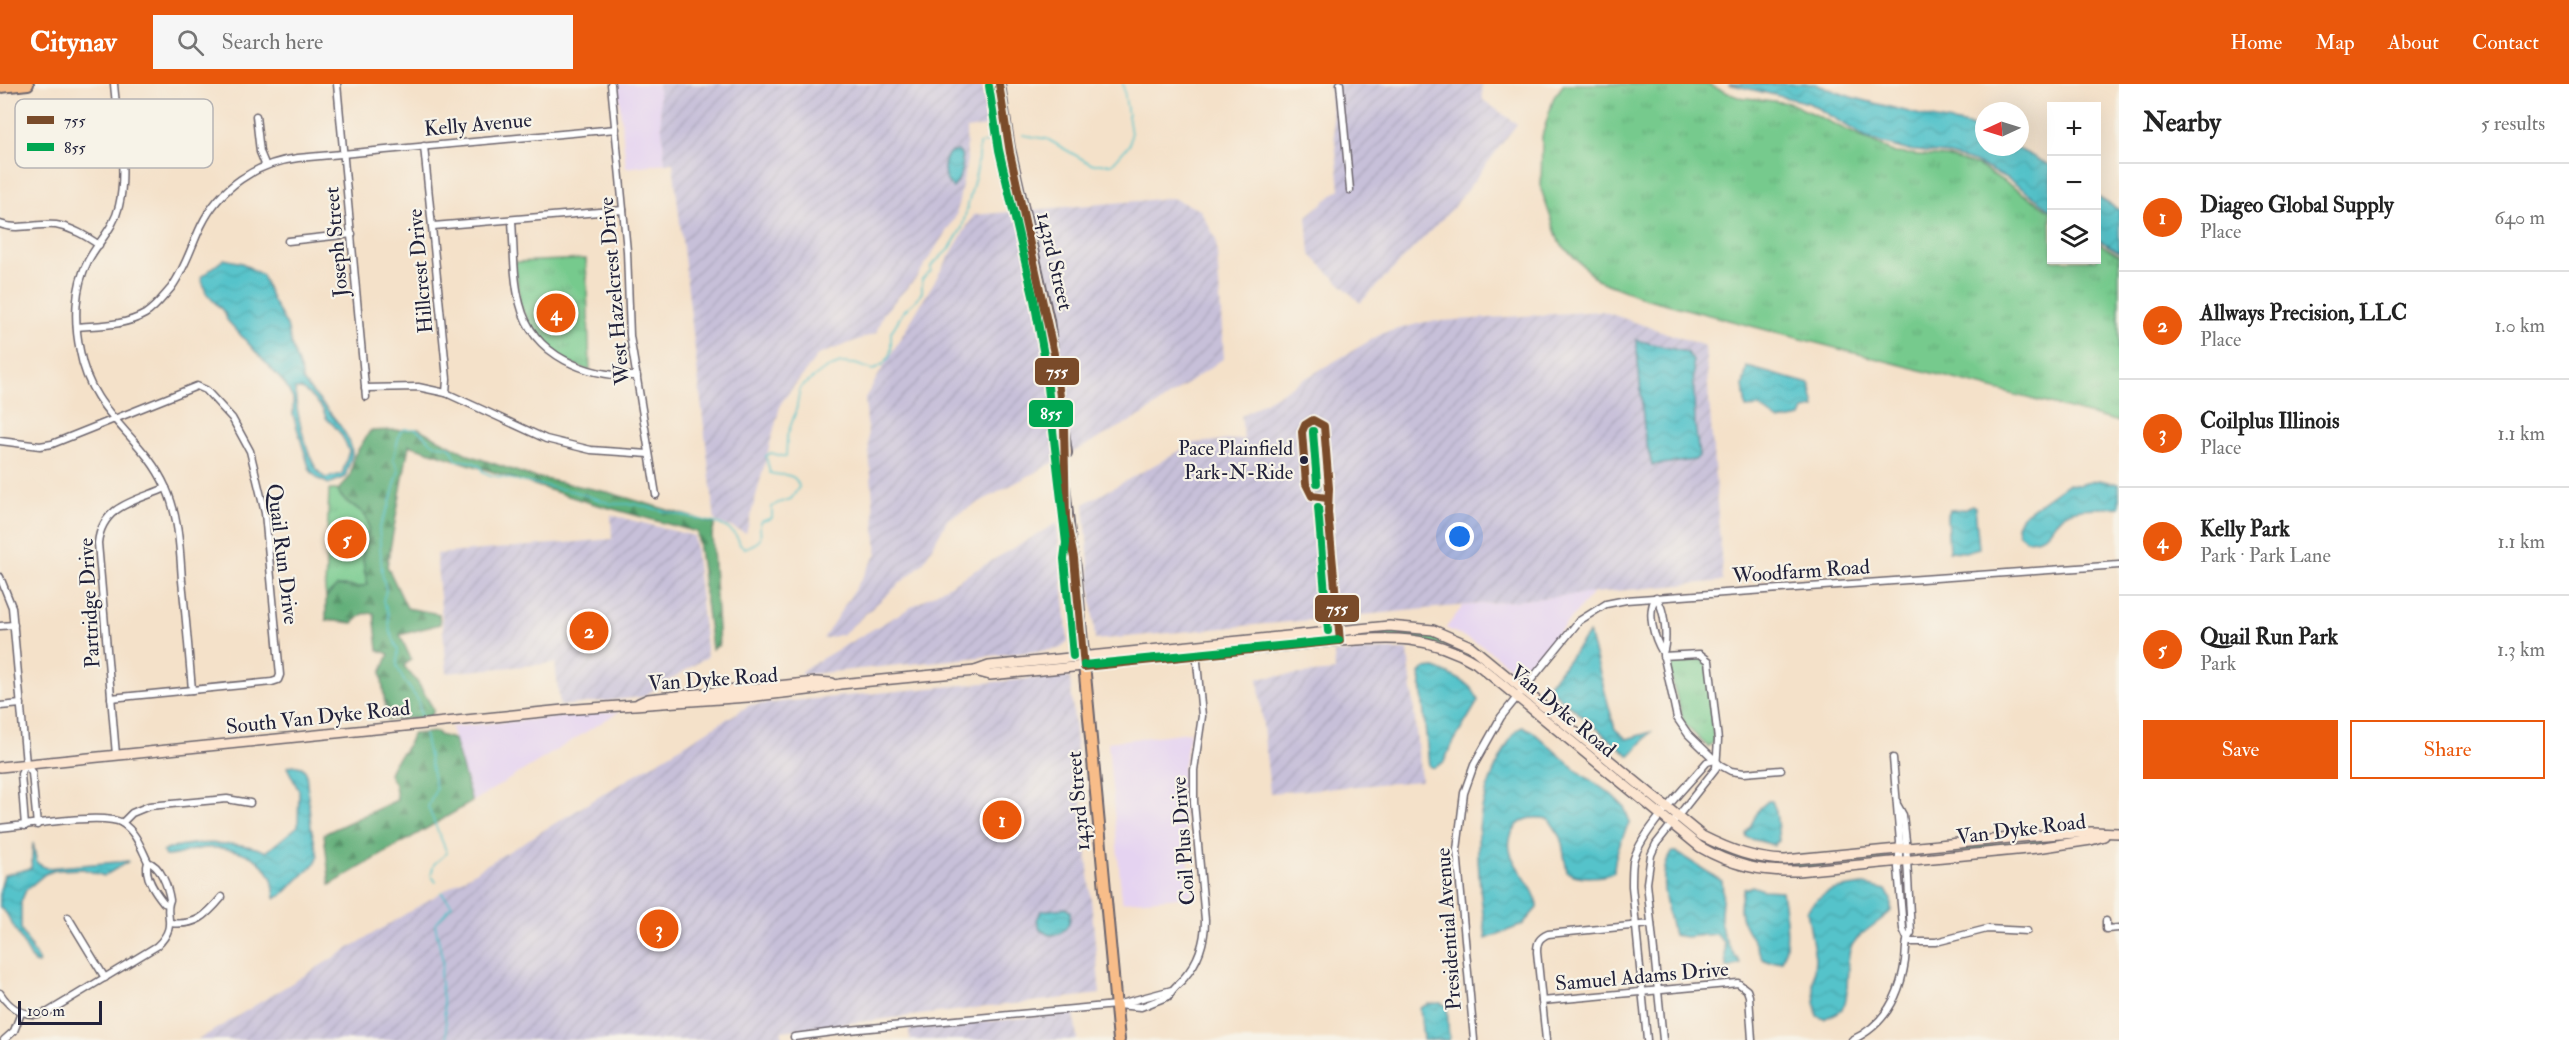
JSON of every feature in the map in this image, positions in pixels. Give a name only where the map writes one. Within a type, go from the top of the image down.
[{"type":"main road","points":[[0,87],[27,84]]},
{"type":"main road","name":"143rd Street","points":[[999,84],[1008,148],[1048,320],[1064,448],[1069,464],[1077,544],[1074,558],[1119,1040]]},
{"type":"street","points":[[114,84],[115,99]]},
{"type":"street","name":"Joseph Street","points":[[337,84],[366,397]]},
{"type":"street","name":"West Hazelcrest Drive","points":[[611,84],[624,210],[630,336],[656,495]]},
{"type":"street","points":[[1340,84],[1350,190]]},
{"type":"street","points":[[77,327],[116,324],[146,313],[162,299],[174,284],[212,207],[225,191],[265,164],[259,146],[256,116]]},
{"type":"street","name":"Kelly Avenue","points":[[265,164],[279,160],[616,129]]},
{"type":"street","name":"Hillcrest Drive","points":[[424,146],[447,379],[446,393]]},
{"type":"street","points":[[121,168],[122,189],[112,226],[87,263],[79,285],[77,327],[84,368],[100,402],[112,419],[145,454],[166,488],[174,512],[192,690]]},
{"type":"street","points":[[433,226],[624,210]]},
{"type":"street","points":[[512,221],[520,305],[535,335],[562,360],[579,368],[604,374],[637,376]]},
{"type":"street","points":[[0,224],[18,227],[56,225],[78,232],[99,244]]},
{"type":"street","points":[[288,241],[352,234]]},
{"type":"street","name":"Quail Run Drive","points":[[0,441],[40,446],[52,444],[197,386],[206,390],[232,418],[250,451],[265,513],[280,675],[278,680],[111,698]]},
{"type":"street","points":[[366,388],[418,387],[446,393],[546,439],[591,450],[649,454]]},
{"type":"street","name":"Partridge Drive","points":[[116,755],[98,543],[99,530],[114,510],[166,488]]},
{"type":"street","name":"Woodfarm Road","points":[[1523,689],[1586,616],[1613,602],[1656,597],[2119,565]]},
{"type":"street","points":[[0,577],[8,593],[14,625],[26,764],[32,773],[37,825]]},
{"type":"street","points":[[1663,654],[1666,645],[1662,607],[1656,597],[1651,605],[1651,617],[1663,654],[1679,722],[1688,734],[1726,768],[1740,773],[1781,770]]},
{"type":"street","points":[[0,626],[14,625]]},
{"type":"street","name":"Van Dyke Road","points":[[639,703],[650,706],[748,697],[840,684],[975,671],[989,666],[1083,655],[1356,628],[1389,626],[1421,628],[1449,636],[1470,646],[1669,807],[1675,820],[1700,847],[1719,858],[1760,870],[1798,872],[2091,840],[2119,833]]},
{"type":"street","name":"Van Dyke Road","points":[[975,671],[990,675],[1340,641],[1388,637],[1412,639],[1442,646],[1466,657],[1490,674],[1661,816],[1675,820],[1702,836],[1753,857],[1785,860],[2031,836],[2091,832],[2106,835]]},
{"type":"street","name":"Coil Plus Drive","points":[[794,1037],[884,1026],[1116,1005],[1172,990],[1193,968],[1201,951],[1205,931],[1193,783],[1202,716],[1196,645]]},
{"type":"street","points":[[1663,654],[1700,654],[1709,661],[1718,740],[1716,768],[1656,844],[1648,868],[1647,884],[1663,1040]]},
{"type":"street","name":"Presidential Avenue","points":[[1473,1040],[1458,875],[1459,822],[1464,793],[1474,765],[1491,733],[1523,689]]},
{"type":"street","name":"South Van Dyke Road","points":[[0,767],[639,703]]},
{"type":"street","points":[[0,706],[21,704]]},
{"type":"street","points":[[1852,1040],[1879,1022],[1894,1001],[1903,970],[1907,940],[1903,929],[1903,850],[1893,758]]},
{"type":"street","points":[[1647,1040],[1632,886],[1633,863],[1640,845],[1661,816],[1707,762],[1715,760]]},
{"type":"street","points":[[25,826],[21,774],[26,764]]},
{"type":"street","points":[[122,824],[132,813],[149,806],[227,799],[250,803]]},
{"type":"street","points":[[0,828],[104,819],[122,824],[134,835],[148,862],[156,866],[171,900],[168,904],[170,923],[165,937],[157,946],[48,1012],[35,1015],[21,1013],[9,1005],[0,993]]},
{"type":"street","points":[[148,862],[146,867],[150,880],[164,903],[168,904]]},
{"type":"street","points":[[170,923],[185,924],[203,918],[222,897]]},
{"type":"street","points":[[68,917],[105,978]]},
{"type":"street","points":[[2106,921],[2106,929],[2119,928]]},
{"type":"street","points":[[1546,1040],[1537,952],[1538,941],[1548,934],[1651,924]]},
{"type":"street","points":[[1907,940],[1936,942],[1987,929],[2027,931]]},
{"type":"street","name":"Samuel Adams Drive","points":[[1542,1001],[1731,982],[1743,986],[1749,996],[1752,1040]]},
{"type":"street","points":[[4,1040],[14,1030],[21,1013]]},
{"type":"shaded area","points":[[618,84],[658,84],[665,163],[626,168]]},
{"type":"shaded area","points":[[658,84],[982,84],[987,126],[966,129],[967,160],[956,216],[917,277],[883,314],[876,333],[818,355],[781,403],[746,533],[715,521],[673,163],[665,163]]},
{"type":"shaded area","points":[[1329,84],[1482,84],[1483,100],[1517,124],[1454,207],[1360,303],[1310,254],[1307,216],[1340,189]]},
{"type":"shaded area","points":[[1172,198],[1200,210],[1216,239],[1224,358],[1144,414],[948,519],[923,563],[843,634],[823,639],[877,554],[865,398],[974,215]]},
{"type":"shaded area","points":[[1602,311],[1705,346],[1723,581],[1095,640],[1084,504],[1194,443],[1244,439],[1241,416],[1383,333],[1425,322]]},
{"type":"shaded area","points":[[611,515],[694,536],[707,657],[642,697],[560,706],[555,663],[447,673],[436,554],[612,539]]},
{"type":"shaded area","points":[[1057,523],[1068,641],[1059,649],[800,675],[804,669]]},
{"type":"shaded area","points":[[1593,593],[1526,670],[1515,671],[1483,646],[1446,628],[1463,606]]},
{"type":"shaded area","points":[[1408,650],[1421,781],[1270,793],[1258,678],[1335,671],[1334,653]]},
{"type":"shaded area","points":[[1059,676],[1070,678],[1100,994],[782,1031],[782,1040],[198,1040],[750,705]]},
{"type":"shaded area","points":[[620,711],[472,802],[451,727]]},
{"type":"shaded area","points":[[1190,732],[1183,769],[1182,798],[1192,896],[1122,902],[1108,742]]},
{"type":"shaded area","points":[[1074,1013],[1077,1040],[910,1040],[909,1029]]},
{"type":"green space","points":[[1564,84],[1706,84],[1738,97],[1790,103],[1895,153],[1947,157],[1979,166],[2047,208],[2047,264],[2101,264],[2101,244],[2119,255],[2119,422],[1644,298],[1597,280],[1559,242],[1541,189],[1542,136],[1554,97]]},
{"type":"green space","points":[[586,259],[590,371],[562,360],[535,335],[520,305],[515,262]]},
{"type":"green space","points":[[1314,426],[1320,430],[1324,483],[1323,490],[1318,493],[1314,491],[1309,434],[1310,427]]},
{"type":"green space","points":[[419,429],[469,455],[530,476],[607,492],[715,524],[712,534],[719,645],[712,649],[697,532],[584,501],[409,445],[387,566],[407,608],[439,614],[440,624],[400,635],[411,659],[404,666],[418,683],[433,708],[433,713],[429,717],[387,720],[381,673],[389,654],[378,650],[374,613],[363,614],[353,623],[326,620],[326,597],[337,586],[361,587],[368,584],[363,555],[368,532],[367,519],[361,511],[340,495],[338,490],[350,477],[354,456],[370,431]]},
{"type":"green space","points":[[329,490],[338,490],[344,499],[361,511],[367,519],[368,532],[363,555],[368,585],[337,586],[326,597],[325,590]]},
{"type":"green space","points":[[1422,631],[1468,648],[1511,685],[1486,665],[1447,646],[1353,635]]},
{"type":"green space","points":[[1697,657],[1704,660],[1707,665],[1714,742],[1708,747],[1684,724],[1668,666],[1673,659]]},
{"type":"green space","points":[[437,732],[439,735],[454,739],[472,802],[330,885],[324,834],[397,800],[395,785],[389,774],[391,768],[407,746],[412,734]]},
{"type":"green space","points":[[1677,823],[1716,848],[1744,857],[1877,855],[1894,858],[1792,870],[1763,868],[1707,849]]},
{"type":"green space","points":[[2095,835],[2036,846],[1910,856],[1968,846]]},
{"type":"water","points":[[1728,84],[1815,84],[1851,97],[1968,125],[1975,128],[1975,156],[2029,154],[2047,164],[2047,206],[2008,179],[1975,162],[1946,154],[1906,150],[1880,143],[1865,137],[1809,103]]},
{"type":"water","points":[[957,151],[961,154],[962,168],[953,188],[947,181],[944,166],[949,153]]},
{"type":"water","points":[[2101,199],[2119,210],[2119,252],[2101,241]]},
{"type":"water","points":[[224,259],[242,263],[262,275],[287,326],[302,380],[347,436],[352,454],[345,477],[329,484],[318,479],[310,470],[293,415],[293,399],[285,384],[227,320],[225,313],[206,293],[201,277]],"holes":[[[295,389],[302,389],[319,404],[326,418],[345,441],[349,451],[342,474],[326,478],[313,463],[304,438],[298,410]]]},
{"type":"water","points":[[1636,340],[1686,352],[1693,360],[1695,424],[1699,456],[1695,460],[1652,465],[1645,438]]},
{"type":"water","points":[[1747,367],[1810,384],[1815,408],[1804,410],[1801,417],[1779,421],[1759,407],[1746,408],[1743,385]]},
{"type":"water","points":[[2099,480],[2119,484],[2119,507],[2067,513],[2047,533],[2036,539],[2026,540],[2018,533],[2017,525],[2022,516],[2067,484],[2078,485]]},
{"type":"water","points":[[1972,505],[1975,507],[1979,548],[1965,552],[1949,551],[1947,517],[1950,510],[1965,509]]},
{"type":"water","points":[[1589,633],[1615,729],[1627,739],[1651,732],[1630,756],[1547,687]]},
{"type":"water","points":[[1435,668],[1467,684],[1478,701],[1444,762],[1434,768],[1429,766],[1420,674],[1424,669]]},
{"type":"water","points":[[1523,727],[1532,731],[1576,770],[1612,795],[1624,807],[1630,822],[1617,852],[1614,872],[1591,877],[1567,872],[1561,837],[1549,819],[1530,818],[1522,821],[1515,828],[1510,839],[1510,850],[1513,860],[1536,898],[1537,908],[1522,925],[1486,939],[1478,866],[1478,843],[1484,798],[1492,775],[1512,737]]},
{"type":"water","points":[[293,765],[302,767],[306,772],[311,827],[318,856],[315,863],[281,896],[275,898],[274,886],[264,867],[256,860],[236,851],[203,848],[165,856],[163,852],[172,848],[214,843],[257,848],[266,852],[298,826],[299,791],[287,767]]},
{"type":"water","points":[[1768,801],[1772,801],[1776,811],[1779,841],[1774,845],[1747,838],[1746,834],[1760,808]]},
{"type":"water","points":[[33,843],[37,863],[46,868],[129,861],[104,876],[83,869],[56,870],[45,874],[26,890],[21,902],[21,929],[38,964],[34,963],[6,913],[0,908],[0,891],[4,875],[31,868]]},
{"type":"water","points":[[1672,852],[1676,852],[1722,881],[1722,930],[1740,964],[1728,968],[1726,966],[1724,943],[1716,934],[1686,937],[1673,935],[1664,893],[1664,872]]},
{"type":"water","points":[[1864,885],[1886,890],[1891,899],[1891,911],[1853,944],[1849,956],[1844,1005],[1839,1011],[1824,1019],[1817,1016],[1813,986],[1815,957],[1807,911],[1825,893],[1839,888]]},
{"type":"water","points":[[1752,886],[1763,890],[1782,891],[1787,935],[1782,961],[1770,962],[1762,959],[1745,926],[1740,910],[1741,900],[1744,889]]},
{"type":"water","points":[[1065,908],[1070,911],[1070,921],[1066,929],[1054,935],[1040,930],[1037,920],[1041,911]]},
{"type":"water","points":[[1441,1003],[1447,1006],[1449,1040],[1423,1040],[1420,1008],[1428,1004]]},
{"type":"waterway","points":[[1023,135],[1047,139],[1091,164],[1112,164],[1130,144],[1131,134],[1123,84]]},
{"type":"waterway","points":[[421,717],[418,700],[397,666],[398,650],[390,631],[388,613],[383,601],[386,590],[382,573],[379,528],[389,506],[399,470],[393,459],[400,432],[404,429],[416,429],[436,445],[451,448],[456,460],[473,462],[490,475],[576,492],[612,504],[634,504],[719,524],[732,532],[740,545],[745,548],[759,541],[760,522],[772,518],[772,507],[791,499],[799,487],[792,477],[770,473],[766,456],[771,453],[786,457],[787,436],[796,411],[800,388],[825,369],[841,363],[855,364],[873,370],[889,357],[891,332],[904,311],[922,292],[922,279],[931,271],[931,266],[950,248],[962,228],[977,169],[979,144],[996,140]]},
{"type":"waterway","points":[[424,734],[436,789],[428,807],[447,853],[434,864],[431,875],[436,882]]},
{"type":"waterway","points":[[441,892],[452,905],[435,924],[443,962],[440,977],[448,1040]]},
{"type":"transit line","name":"755","points":[[999,84],[1010,153],[1055,358],[1064,427],[1066,518],[1074,558],[1084,667],[1340,641],[1328,512],[1329,488],[1324,426],[1313,420],[1305,425],[1302,432],[1306,484],[1312,496],[1327,498]]},
{"type":"transit line","name":"855","points":[[989,86],[999,150],[1034,300],[1045,361],[1066,543],[1064,559],[1073,656]]},
{"type":"transit line","name":"855","points":[[1313,431],[1317,483],[1313,433],[1313,431]]},
{"type":"transit line","name":"855","points":[[1318,507],[1328,631]]},
{"type":"transit line","name":"855","points":[[1084,665],[1339,640]]},
{"type":"place","name":"Kelly Park","points":[[556,313]]},
{"type":"place","name":"Pace Plainfield Park-N-Ride","points":[[1304,460]]},
{"type":"place","name":"Quail Run Park","points":[[347,539]]},
{"type":"place","name":"Allways Precision, LLC","points":[[589,631]]},
{"type":"place","name":"Diageo Global Supply","points":[[1002,820]]},
{"type":"place","name":"Coilplus Illinois","points":[[659,929]]}]
